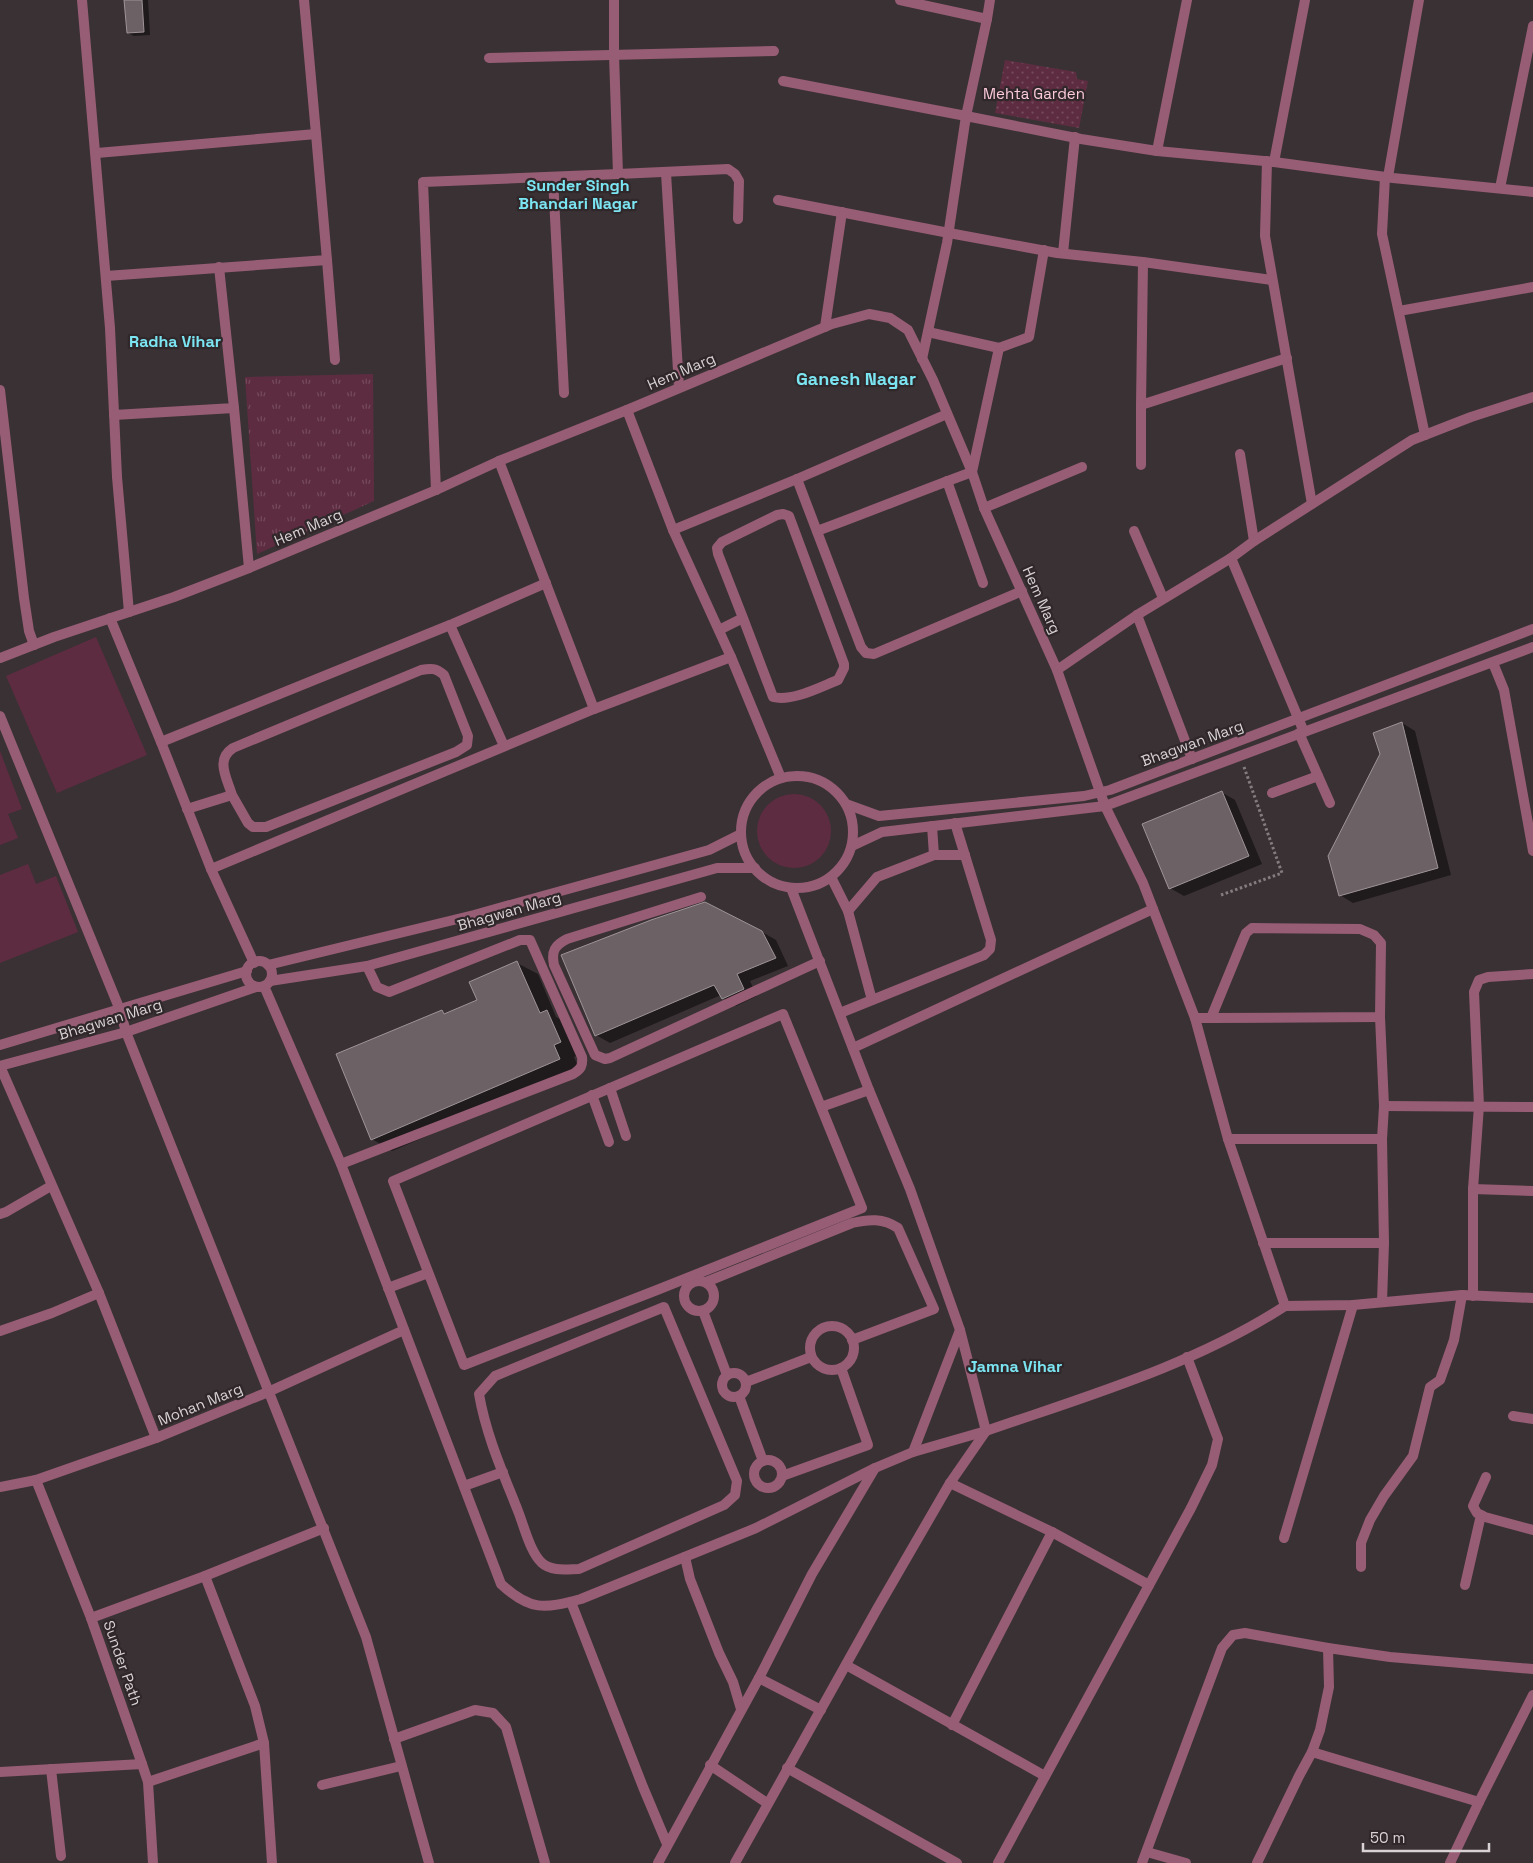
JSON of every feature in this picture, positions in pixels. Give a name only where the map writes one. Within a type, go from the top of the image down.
[{"type":"street","points":[[82,0],[106,276],[117,477],[129,612]]},
{"type":"street","points":[[304,0],[335,360]]},
{"type":"street","points":[[614,0],[618,174]]},
{"type":"street","points":[[900,0],[987,19]]},
{"type":"street","points":[[922,359],[949,234],[966,116],[990,0]]},
{"type":"street","points":[[1157,150],[1187,0]]},
{"type":"street","points":[[1305,0],[1270,162],[1265,236],[1312,504]]},
{"type":"street","points":[[1419,0],[1386,177],[1382,234],[1425,435]]},
{"type":"street","points":[[1500,188],[1533,26]]},
{"type":"street","points":[[489,58],[774,51]]},
{"type":"street","points":[[783,81],[1075,137],[1157,150],[1533,192]]},
{"type":"street","points":[[96,153],[316,134]]},
{"type":"street","points":[[1063,253],[1075,137]]},
{"type":"street","points":[[436,490],[423,182],[553,178],[728,169],[735,174],[739,181],[738,219]]},
{"type":"street","points":[[666,173],[679,387]]},
{"type":"street","points":[[553,178],[564,393]]},
{"type":"street","points":[[778,200],[949,234],[1044,250],[1272,280]]},
{"type":"street","points":[[825,326],[842,212]]},
{"type":"street","points":[[928,332],[999,348],[1028,337],[1044,250]]},
{"type":"street","points":[[106,276],[327,260]]},
{"type":"street","points":[[1141,465],[1143,262]]},
{"type":"street","points":[[219,267],[249,568]]},
{"type":"street","points":[[1399,310],[1533,287]]},
{"type":"street","name":"Hem Marg","points":[[0,658],[249,568],[825,326],[869,314],[890,318],[908,330],[947,414],[972,472],[984,508],[1058,670],[1105,806],[1143,883],[1195,1018],[1228,1139],[1284,1306]]},
{"type":"street","points":[[817,531],[972,472],[999,348]]},
{"type":"street","points":[[1141,405],[1287,358]]},
{"type":"street","points":[[0,390],[24,598],[29,631],[34,645]]},
{"type":"street","points":[[1058,670],[1163,598],[1230,558],[1412,440],[1471,417],[1533,397]]},
{"type":"street","points":[[114,415],[234,408]]},
{"type":"street","points":[[627,410],[673,530],[731,657],[781,778]]},
{"type":"street","points":[[673,530],[797,480],[947,414]]},
{"type":"street","points":[[1240,454],[1254,541]]},
{"type":"street","points":[[500,461],[594,709]]},
{"type":"street","points":[[984,508],[1082,467]]},
{"type":"street","points":[[797,480],[861,647],[866,654],[874,654],[1022,591]]},
{"type":"street","points":[[947,481],[983,583]]},
{"type":"street","points":[[777,515],[789,516],[844,664],[838,680],[796,696],[779,699],[773,698],[743,618],[717,548],[722,542],[777,515]]},
{"type":"street","points":[[1134,531],[1163,598]]},
{"type":"street","points":[[1230,558],[1298,719],[1318,776],[1330,802]]},
{"type":"street","points":[[161,742],[450,625],[546,583]]},
{"type":"street","points":[[1137,615],[1192,759]]},
{"type":"street","points":[[110,618],[250,967],[248,979],[264,984],[341,1164],[501,1584],[516,1598],[525,1603],[558,1606],[571,1602],[756,1528],[875,1468],[913,1452],[986,1431],[1141,1378],[1253,1327],[1284,1306],[1353,1305],[1468,1295],[1533,1298]]},
{"type":"street","points":[[718,630],[743,618]]},
{"type":"street","points":[[450,625],[504,746]]},
{"type":"street","name":"Bhagwan Marg","points":[[846,804],[879,816],[1084,796],[1100,792],[1192,759],[1533,629]]},
{"type":"street","name":"Bhagwan Marg","points":[[852,846],[882,832],[1105,806],[1533,647]]},
{"type":"street","points":[[211,869],[594,709],[731,657]]},
{"type":"street","points":[[1493,663],[1504,690],[1533,851]]},
{"type":"street","points":[[438,669],[444,675],[468,736],[467,745],[456,752],[266,827],[253,827],[248,823],[232,795],[223,760],[225,754],[233,748],[421,670],[438,669]]},
{"type":"street","points":[[0,716],[120,1010],[126,1032],[366,1637],[429,1863]]},
{"type":"street","points":[[808,776],[832,788],[846,804],[854,827],[852,846],[847,858],[831,877],[814,886],[791,888],[772,882],[755,868],[745,853],[741,834],[744,814],[758,792],[770,782],[781,778],[808,776]]},
{"type":"street","points":[[1272,793],[1318,776]]},
{"type":"street","points":[[187,809],[232,795]]},
{"type":"street","points":[[840,1013],[984,955],[990,949],[991,940],[955,823]]},
{"type":"street","points":[[932,826],[934,855]]},
{"type":"street","name":"Bhagwan Marg","points":[[268,965],[474,916],[709,850],[741,834]]},
{"type":"street","points":[[848,911],[876,877],[934,855],[965,855]]},
{"type":"street","name":"Bhagwan Marg","points":[[0,1066],[126,1032],[264,984],[367,966],[716,868],[755,868]]},
{"type":"street","points":[[831,877],[848,911],[872,1000]]},
{"type":"street","points":[[736,1863],[767,1803],[950,1482],[986,1431],[960,1330],[910,1189],[869,1090],[791,888]]},
{"type":"street","points":[[702,897],[567,939],[554,948],[554,965],[596,1055],[606,1059],[610,1058],[820,961]]},
{"type":"street","points":[[853,1048],[1153,909]]},
{"type":"street","points":[[1211,1018],[1246,932],[1252,928],[1360,929],[1374,935],[1380,943],[1380,1017],[1384,1106],[1382,1139],[1384,1243],[1382,1302]]},
{"type":"street","points":[[341,1164],[573,1074],[580,1069],[582,1062],[582,1057],[530,940],[520,940],[389,992],[377,987],[367,966]]},
{"type":"street","points":[[250,967],[260,962],[268,965],[272,973],[264,984]]},
{"type":"street","name":"Bhagwan Marg","points":[[0,1045],[120,1010],[250,967]]},
{"type":"street","points":[[1361,1567],[1361,1543],[1370,1520],[1384,1496],[1413,1456],[1430,1387],[1440,1380],[1468,1295],[1479,1106],[1474,992],[1479,980],[1488,976],[1533,974]]},
{"type":"street","points":[[783,1014],[862,1208],[464,1365],[394,1180],[610,1088],[783,1014]]},
{"type":"street","points":[[1195,1018],[1380,1017]]},
{"type":"street","points":[[0,1066],[98,1293],[156,1438]]},
{"type":"street","points":[[610,1088],[626,1136]]},
{"type":"street","points":[[821,1106],[869,1090]]},
{"type":"street","points":[[592,1095],[609,1142]]},
{"type":"street","points":[[1384,1106],[1533,1107]]},
{"type":"street","points":[[1228,1139],[1382,1139]]},
{"type":"street","points":[[0,1214],[51,1186]]},
{"type":"street","points":[[1474,1189],[1533,1191]]},
{"type":"street","points":[[706,1282],[713,1289],[715,1298],[711,1307],[703,1311],[692,1310],[685,1302],[684,1297],[687,1287],[691,1283],[706,1282],[852,1223],[876,1220],[892,1224],[898,1228],[934,1309]]},
{"type":"street","points":[[1263,1243],[1384,1243]]},
{"type":"street","points":[[388,1288],[428,1273]]},
{"type":"street","points":[[0,1331],[52,1313],[98,1293]]},
{"type":"street","points":[[852,1340],[951,1304]]},
{"type":"street","points":[[1284,1538],[1353,1305]]},
{"type":"street","points":[[664,1307],[737,1481],[735,1495],[724,1505],[579,1568],[557,1570],[543,1564],[530,1544],[503,1472],[483,1418],[479,1394],[495,1376],[664,1307]]},
{"type":"street","points":[[703,1311],[727,1375]]},
{"type":"street","points":[[830,1326],[844,1330],[852,1340],[853,1353],[847,1364],[841,1368],[835,1370],[820,1367],[811,1357],[812,1337],[823,1328],[830,1326]]},
{"type":"street","name":"Mohan Marg","points":[[0,1486],[36,1480],[156,1438],[268,1392],[404,1330]]},
{"type":"street","points":[[913,1452],[960,1330]]},
{"type":"street","points":[[746,1382],[811,1357]]},
{"type":"street","points":[[998,1863],[1212,1466],[1218,1439],[1187,1357]]},
{"type":"street","points":[[782,1476],[868,1445],[841,1368]]},
{"type":"street","points":[[731,1373],[739,1373],[745,1378],[746,1382],[746,1389],[739,1396],[731,1396],[725,1392],[723,1381],[731,1373]]},
{"type":"street","points":[[739,1396],[763,1461]]},
{"type":"street","points":[[1513,1416],[1533,1419]]},
{"type":"street","points":[[763,1461],[775,1462],[781,1468],[782,1476],[774,1487],[769,1488],[760,1485],[755,1477],[754,1472],[756,1468],[763,1461]]},
{"type":"street","points":[[658,1863],[759,1678],[812,1574],[875,1468]]},
{"type":"street","points":[[464,1486],[503,1472]]},
{"type":"street","points":[[1486,1478],[1474,1506],[1477,1513],[1533,1530]]},
{"type":"street","name":"Sunder Path","points":[[36,1480],[92,1618],[148,1782],[153,1863]]},
{"type":"street","points":[[950,1482],[1052,1532],[1149,1585]]},
{"type":"street","points":[[1465,1584],[1481,1515]]},
{"type":"street","points":[[92,1618],[324,1528]]},
{"type":"street","points":[[952,1726],[1052,1532]]},
{"type":"street","points":[[685,1557],[690,1579],[718,1653],[733,1682],[741,1710]]},
{"type":"street","points":[[204,1576],[255,1706],[264,1743],[272,1863]]},
{"type":"street","points":[[571,1602],[667,1844]]},
{"type":"street","points":[[1142,1863],[1222,1648],[1233,1635],[1245,1633],[1390,1657],[1533,1669]]},
{"type":"street","points":[[1257,1863],[1312,1752],[1320,1730],[1329,1686],[1328,1648]]},
{"type":"street","points":[[846,1666],[1045,1776]]},
{"type":"street","points":[[759,1678],[821,1710]]},
{"type":"street","points":[[1450,1863],[1533,1695]]},
{"type":"street","points":[[394,1739],[475,1710],[493,1713],[506,1727],[544,1863]]},
{"type":"street","points":[[148,1782],[264,1743]]},
{"type":"street","points":[[1312,1752],[1479,1802]]},
{"type":"street","points":[[0,1772],[142,1764]]},
{"type":"street","points":[[710,1765],[767,1803]]},
{"type":"street","points":[[322,1785],[401,1766]]},
{"type":"street","points":[[787,1768],[957,1863]]},
{"type":"street","points":[[50,1769],[61,1856]]},
{"type":"street","points":[[1147,1852],[1186,1863]]},
{"type":"path","points":[[1221,895],[1282,873],[1240,755]]},
{"type":"green space","name":"Mehta Garden","points":[[1005,60],[1076,72],[1077,79],[1088,81],[1079,128],[995,113]]},
{"type":"green space","points":[[373,374],[374,501],[257,554],[245,377]]},
{"type":"green space","points":[[96,637],[147,755],[57,793],[6,676]]},
{"type":"green space","points":[[0,751],[22,809],[8,814],[18,838],[0,845]]},
{"type":"green space","points":[[787,794],[801,794],[815,800],[825,810],[831,824],[829,845],[815,862],[801,868],[787,868],[773,862],[763,852],[757,838],[757,824],[763,810],[773,800]]},
{"type":"green space","points":[[28,864],[36,884],[56,876],[78,932],[0,963],[0,875]]},
{"type":"building","points":[[124,0],[142,0],[144,32],[127,33]]},
{"type":"building","points":[[1402,722],[1438,868],[1339,896],[1328,856],[1380,754],[1373,733]]},
{"type":"building","points":[[1222,791],[1249,856],[1169,889],[1142,824]]},
{"type":"building","points":[[705,902],[762,931],[776,958],[737,974],[744,989],[722,999],[714,985],[595,1036],[561,955],[651,920]]},
{"type":"building","points":[[517,961],[540,1013],[547,1010],[561,1042],[554,1045],[560,1059],[371,1140],[336,1054],[442,1010],[444,1014],[477,1000],[469,982]]},
{"type":"district","name":"Sunder Singh Bhandari Nagar","points":[[578,194]]},
{"type":"district","name":"Radha Vihar","points":[[175,341]]},
{"type":"district","name":"Ganesh Nagar","points":[[856,378]]},
{"type":"district","name":"Jamna Vihar","points":[[1015,1366]]}]
